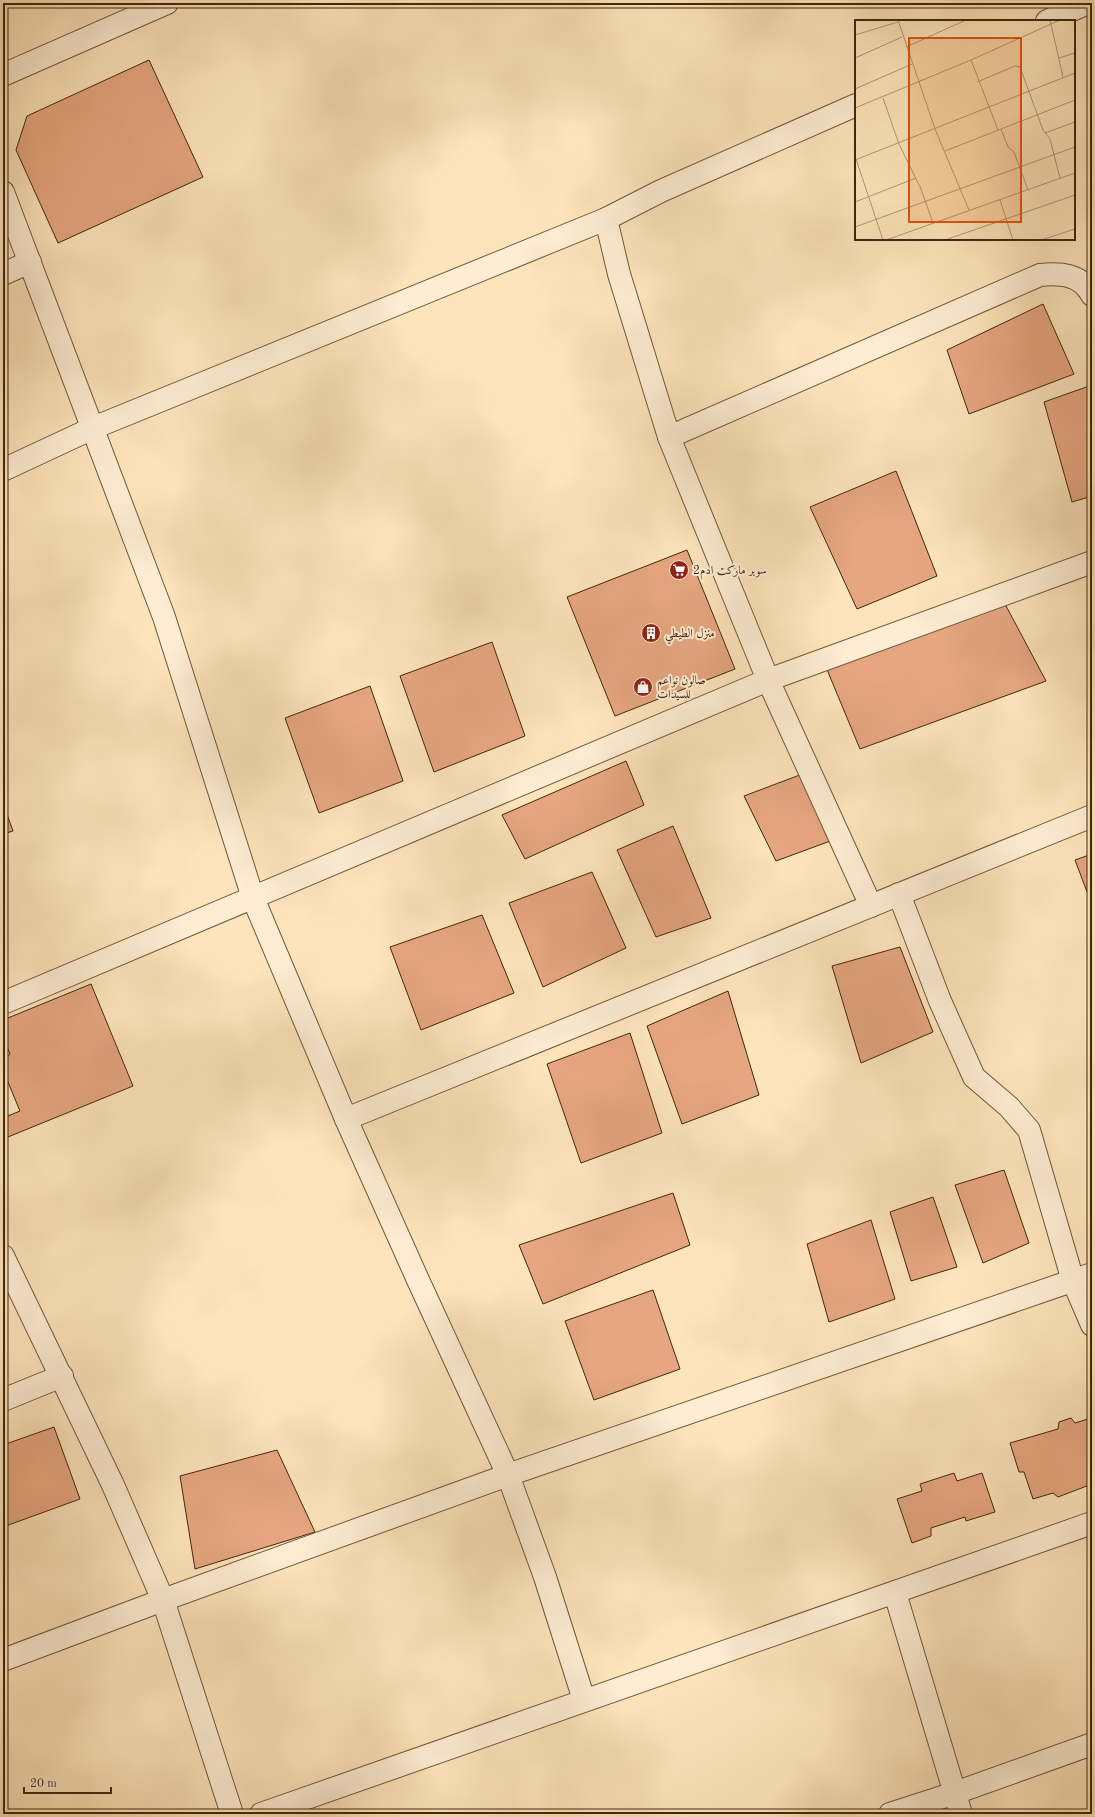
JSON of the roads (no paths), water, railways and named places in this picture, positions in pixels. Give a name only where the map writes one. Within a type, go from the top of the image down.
[{"type":"street","points":[[3,75],[167,3]]},
{"type":"street","points":[[1049,20],[1088,3]]},
{"type":"street","points":[[3,470],[93,428],[606,219],[660,191],[855,105]]},
{"type":"street","points":[[3,192],[164,617],[253,898],[346,1119],[508,1475],[545,1577],[584,1700]]},
{"type":"street","points":[[606,219],[619,274],[670,437],[768,680],[871,906]]},
{"type":"street","points":[[3,274],[30,262]]},
{"type":"street","points":[[670,437],[1040,275],[1059,273],[1075,277],[1089,290],[1092,295]]},
{"type":"street","points":[[3,1003],[768,680],[1092,562]]},
{"type":"street","points":[[346,1119],[1092,816]]},
{"type":"street","points":[[899,894],[940,1001],[974,1077],[1009,1107],[1029,1130],[1083,1277],[1092,1324]]},
{"type":"street","points":[[3,1256],[113,1484],[163,1600],[232,1814]]},
{"type":"street","points":[[3,1660],[163,1600],[508,1475],[1083,1277]]},
{"type":"street","points":[[3,1400],[62,1376]]},
{"type":"street","points":[[261,1814],[1092,1523]]},
{"type":"street","points":[[895,1593],[962,1814]]},
{"type":"street","points":[[890,1814],[955,1793],[1092,1744]]},
{"type":"place","name":"سوبر ماركت ادم2","points":[[679,570]]},
{"type":"place","name":"منزل الطيطي","points":[[651,633]]},
{"type":"place","name":"صالون نواعم للسيدات","points":[[643,687]]}]
